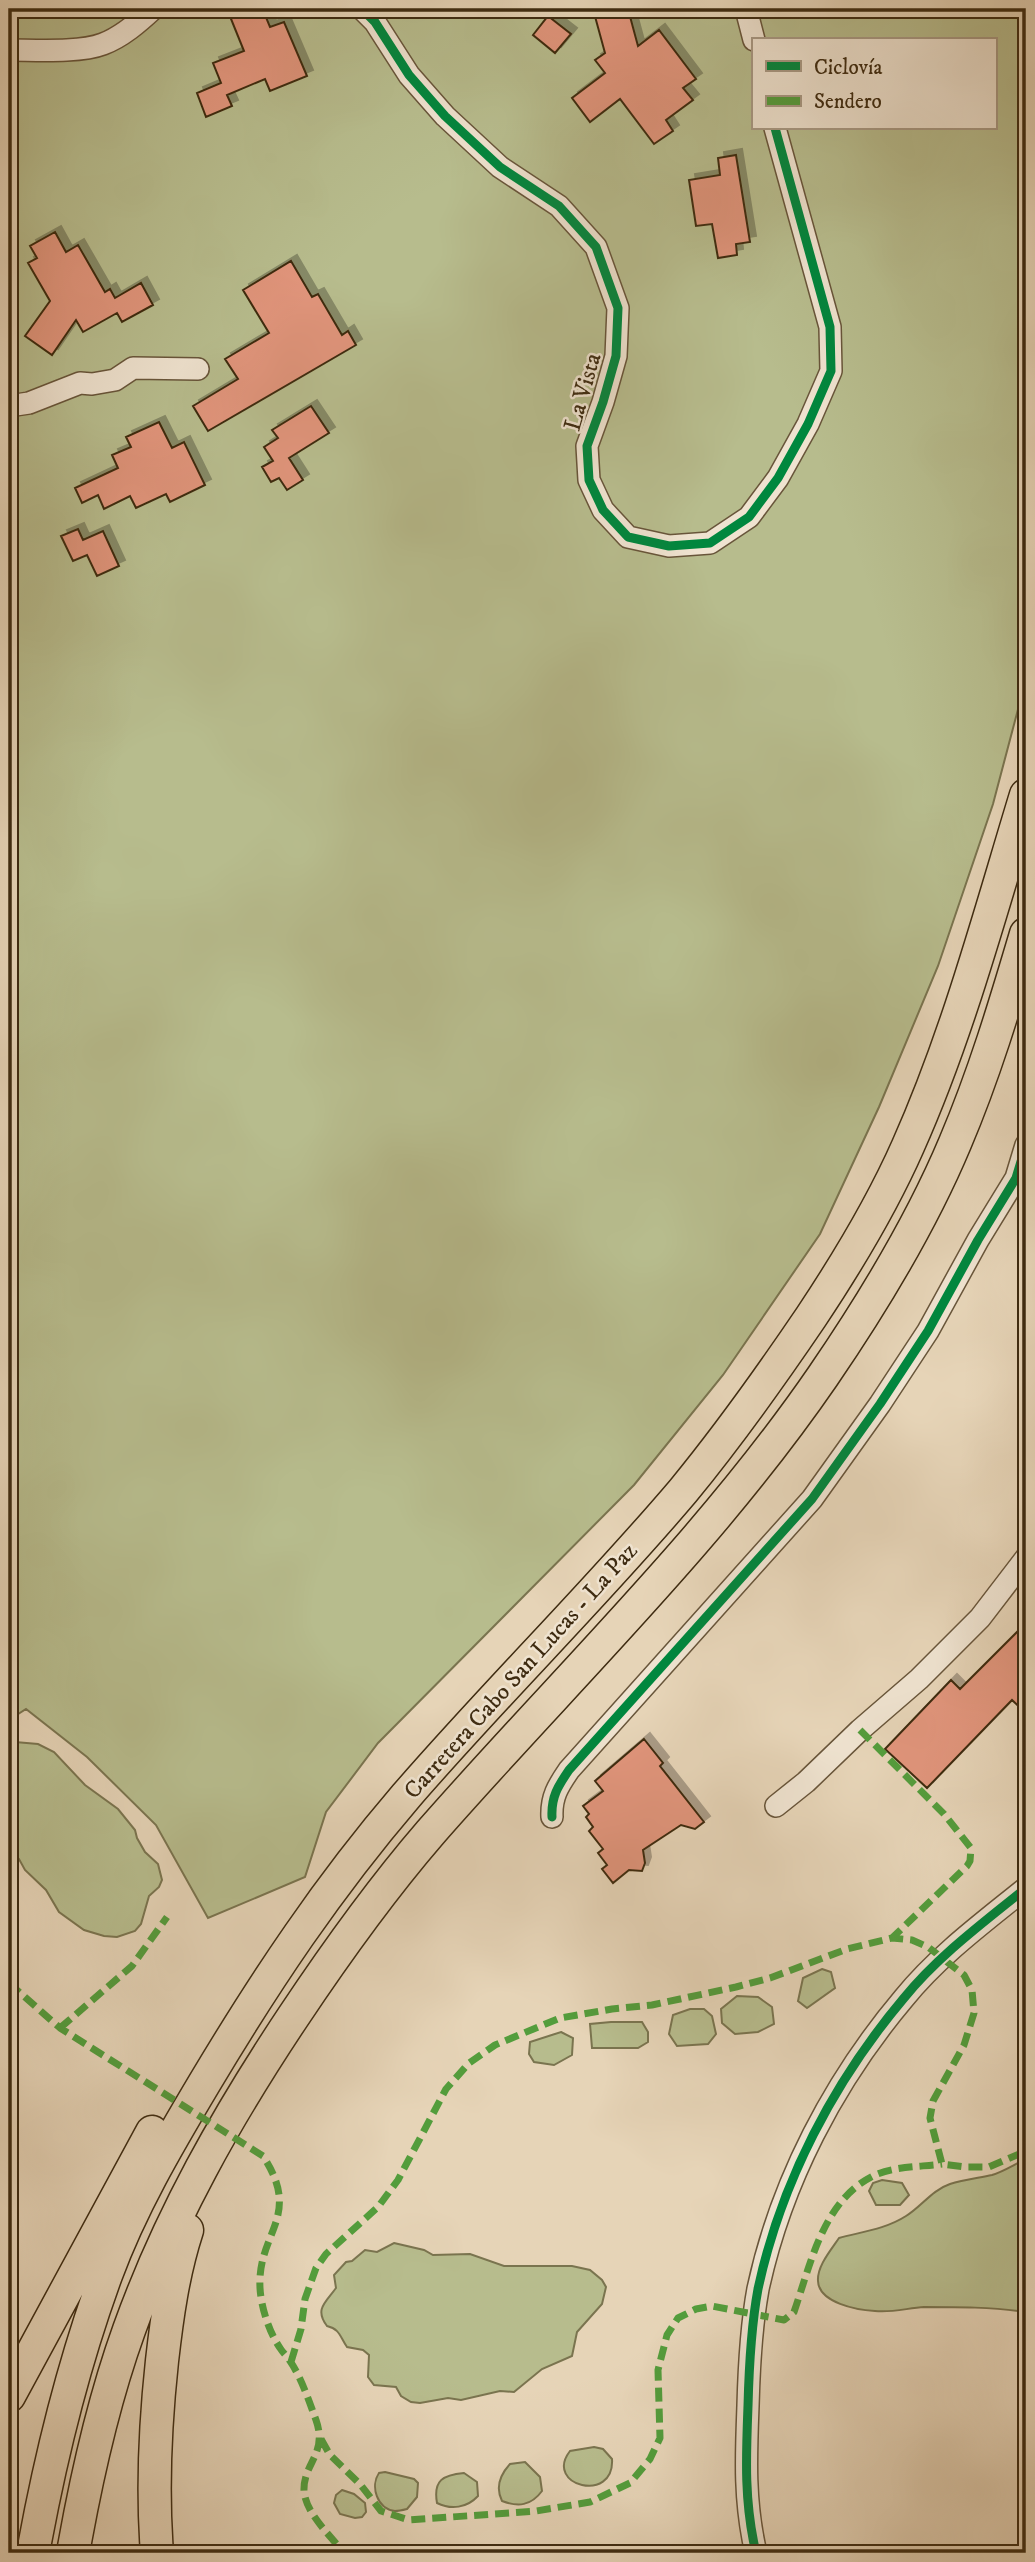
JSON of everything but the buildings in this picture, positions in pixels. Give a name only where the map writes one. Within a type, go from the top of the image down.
[{"type":"highway","name":"Carretera Cabo San Lucas - La Paz","points":[[33,2553],[64,2409],[131,2194],[173,2135],[276,1966],[315,1910],[408,1795],[684,1489],[758,1393],[814,1312],[881,1201],[921,1116],[954,1027],[1026,795]]},
{"type":"highway","name":"Carretera Cabo San Lucas - La Paz","points":[[73,2553],[99,2434],[127,2334],[178,2231],[220,2133],[299,2009],[353,1931],[429,1835],[681,1558],[755,1468],[825,1374],[897,1257],[953,1148],[997,1032],[1026,934]]},
{"type":"highway","points":[[9,2396],[131,2194]]},
{"type":"highway","points":[[157,2553],[154,2480],[159,2392],[178,2231]]},
{"type":"street","points":[[9,50],[68,50],[102,45],[138,24],[153,9]]},
{"type":"street","name":"La Vista","points":[[362,9],[375,22],[409,75],[445,116],[500,167],[559,206],[597,247],[618,308],[616,356],[587,446],[589,480],[603,510],[628,537],[669,546],[710,543],[749,517],[778,478],[808,424],[831,371],[830,327],[776,130]]},
{"type":"street","points":[[746,9],[753,38]]},
{"type":"street","points":[[9,406],[29,403],[80,383],[115,380],[133,368],[198,369]]},
{"type":"street","points":[[552,1817],[551,1801],[556,1788],[569,1770],[812,1499],[880,1404],[928,1331],[978,1240],[1021,1181],[1026,1144]]},
{"type":"street","points":[[776,1806],[806,1783],[945,1653],[980,1618],[1026,1559]]},
{"type":"street","points":[[756,2553],[745,2483],[749,2374],[758,2292],[769,2248],[808,2144],[847,2072],[905,1996],[943,1958],[1026,1888]]},
{"type":"green space","points":[[9,9],[1026,9],[1026,679],[993,804],[938,966],[879,1107],[820,1234],[723,1375],[634,1485],[378,1743],[326,1812],[305,1877],[208,1918],[156,1825],[87,1757],[26,1709],[9,1720]]},
{"type":"green space","points":[[9,1744],[38,1744],[54,1752],[85,1785],[118,1809],[135,1830],[145,1852],[158,1864],[162,1880],[149,1896],[141,1924],[135,1931],[117,1937],[84,1930],[59,1912],[46,1890],[25,1870],[9,1849]]},
{"type":"green space","points":[[822,1969],[831,1972],[835,1988],[807,2008],[798,2001],[803,1978]]},
{"type":"green space","points":[[737,1996],[758,1997],[772,2007],[774,2024],[758,2032],[735,2034],[722,2023],[721,2009]]},
{"type":"green space","points":[[690,2009],[704,2009],[712,2016],[716,2034],[708,2044],[677,2046],[669,2034],[673,2015]]},
{"type":"green space","points":[[642,2022],[648,2032],[648,2042],[638,2048],[592,2048],[590,2024]]},
{"type":"green space","points":[[561,2032],[573,2038],[572,2055],[554,2065],[534,2062],[529,2054],[530,2042]]},
{"type":"green space","points":[[1026,2159],[1026,2312],[949,2307],[867,2310],[840,2304],[820,2289],[818,2275],[825,2258],[839,2238],[890,2224],[944,2187],[996,2174]]},
{"type":"green space","points":[[882,2180],[902,2183],[909,2195],[900,2205],[876,2205],[869,2191],[873,2183]]},
{"type":"green space","points":[[394,2243],[424,2250],[433,2255],[470,2254],[504,2266],[572,2266],[590,2270],[606,2287],[602,2304],[577,2332],[572,2356],[542,2369],[514,2392],[500,2391],[461,2400],[448,2398],[411,2402],[401,2396],[396,2387],[374,2385],[368,2377],[369,2355],[363,2350],[347,2347],[337,2331],[327,2326],[321,2310],[336,2288],[334,2275],[346,2262],[352,2261],[365,2250],[377,2252]]},
{"type":"green space","points":[[594,2447],[603,2449],[612,2459],[610,2473],[603,2482],[593,2485],[572,2481],[566,2473],[564,2463],[570,2451]]},
{"type":"green space","points":[[525,2462],[540,2477],[542,2491],[524,2504],[502,2501],[499,2486],[504,2472],[510,2464]]},
{"type":"green space","points":[[379,2473],[414,2479],[418,2483],[417,2497],[407,2509],[395,2511],[380,2502],[375,2490],[376,2478]]},
{"type":"green space","points":[[464,2473],[477,2482],[478,2496],[459,2507],[437,2503],[437,2489],[441,2480],[450,2475]]},
{"type":"green space","points":[[342,2490],[354,2494],[365,2503],[366,2512],[362,2517],[340,2514],[334,2503],[336,2495]]},
{"type":"marked path","points":[[860,1730],[944,1814],[971,1848],[967,1866],[892,1938]]},
{"type":"marked path","points":[[60,2028],[132,1966],[167,1917]]},
{"type":"marked path","points":[[291,2362],[301,2329],[305,2299],[316,2268],[326,2254],[378,2207],[398,2180],[446,2089],[469,2063],[495,2045],[560,2018],[652,2005],[736,1987],[770,1978],[847,1949],[892,1938],[912,1940],[928,1947],[964,1975],[972,1990],[974,2013],[964,2045],[933,2101],[930,2118],[942,2164],[989,2167],[1026,2151]]},
{"type":"marked path","points":[[9,1983],[60,2028],[263,2156],[274,2177],[279,2194],[279,2210],[261,2269],[262,2303],[272,2335],[294,2367],[319,2432],[317,2450],[305,2481],[306,2500],[314,2516],[344,2553]]},
{"type":"marked path","points":[[321,2439],[330,2455],[360,2484],[381,2511],[409,2520],[536,2511],[590,2502],[630,2483],[650,2459],[660,2438],[658,2370],[667,2335],[678,2318],[696,2309],[712,2306],[784,2320],[794,2312],[821,2235],[842,2201],[856,2187],[873,2176],[890,2170],[942,2164]]},
{"type":"cycle path","points":[[362,9],[375,22],[409,75],[445,116],[500,167],[559,206],[596,247],[618,308],[616,356],[587,446],[589,480],[603,510],[628,537],[669,546],[710,543],[749,517],[778,478],[808,424],[831,371],[830,327],[776,130]]},
{"type":"cycle path","points":[[552,1817],[556,1792],[569,1770],[812,1499],[880,1404],[928,1331],[1016,1178],[1026,1145]]},
{"type":"cycle path","points":[[756,2553],[749,2516],[747,2480],[752,2332],[758,2289],[768,2249],[796,2172],[833,2098],[855,2063],[904,1998],[946,1954],[1026,1888]]}]
